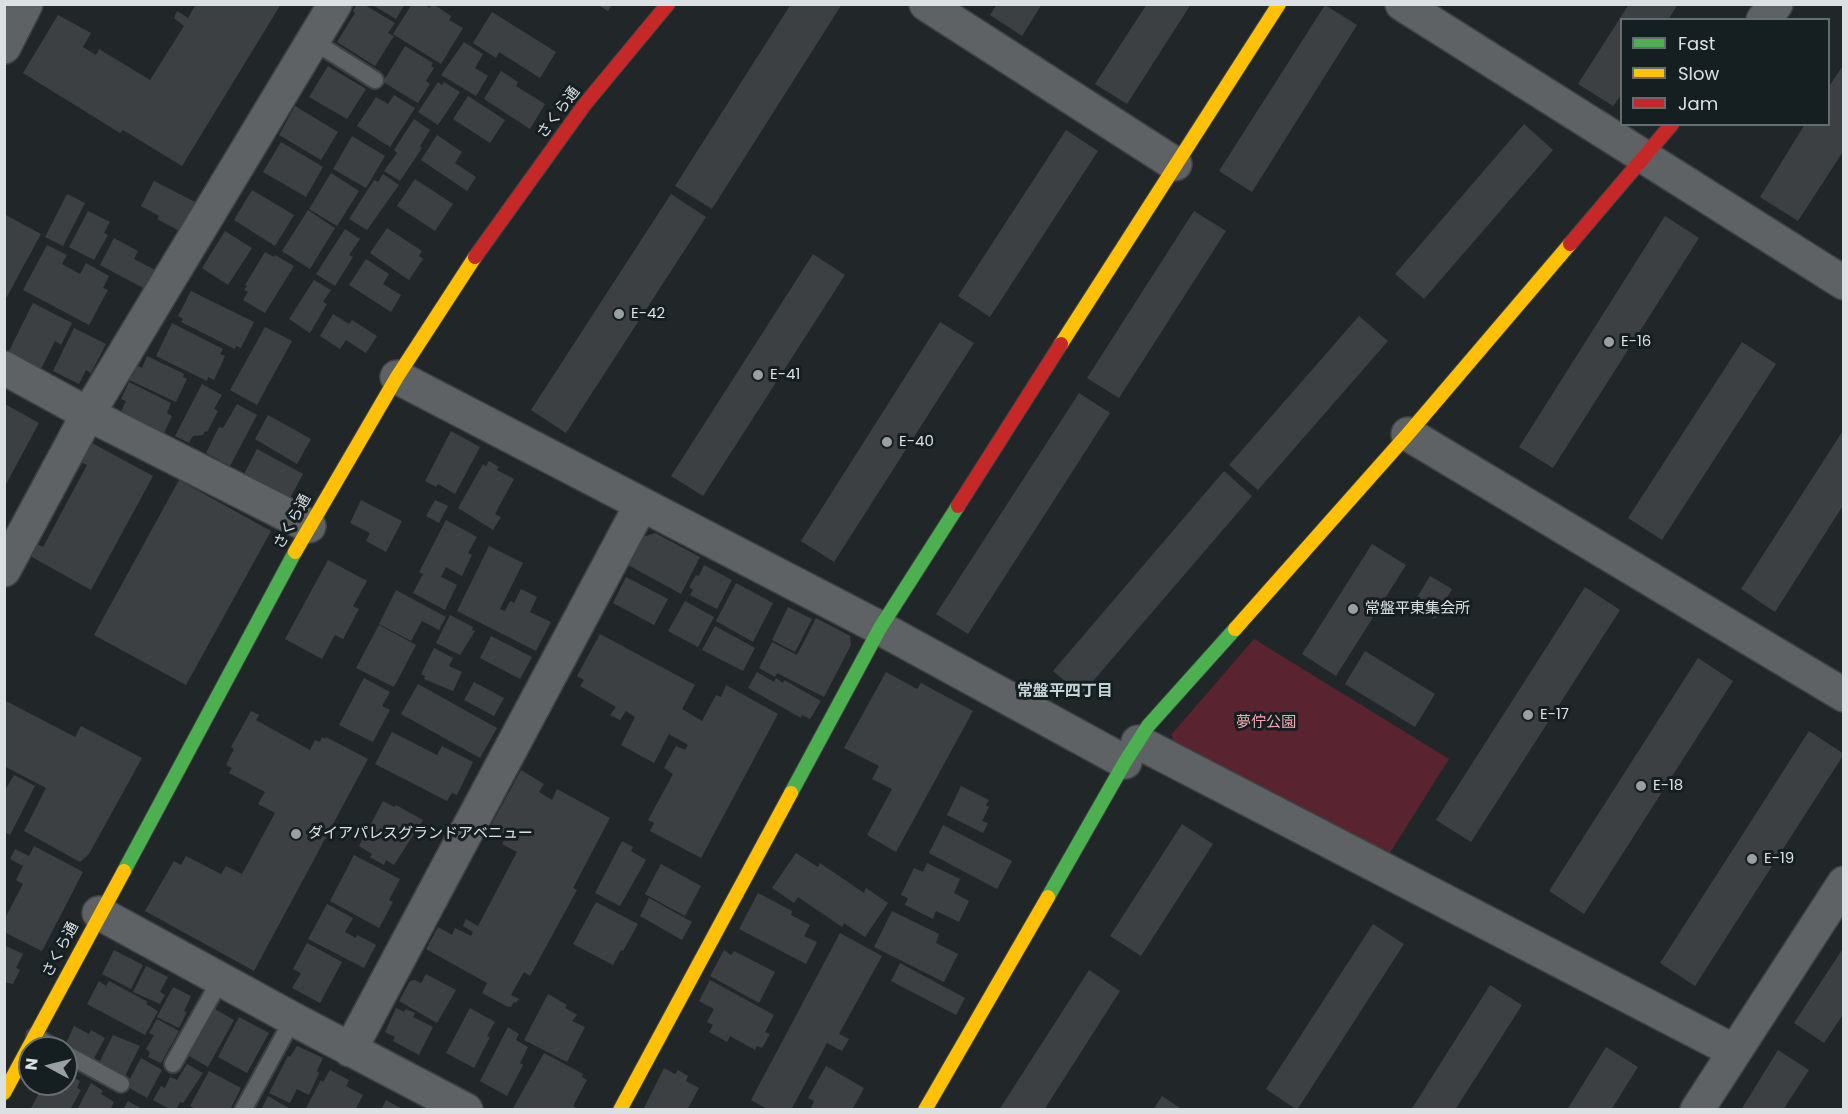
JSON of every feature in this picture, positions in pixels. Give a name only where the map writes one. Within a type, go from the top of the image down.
[{"type":"street","points":[[4,47],[26,4]]},
{"type":"street","points":[[4,570],[88,414],[335,4]]},
{"type":"street","name":"さくら通","points":[[34,1036],[309,526],[397,377],[499,222],[585,104],[668,4]]},
{"type":"street","points":[[926,4],[1175,164]]},
{"type":"street","points":[[621,1110],[880,628],[1279,4]]},
{"type":"street","points":[[1402,4],[1844,283]]},
{"type":"street","points":[[1765,18],[1776,4]]},
{"type":"street","points":[[926,1110],[1148,726],[1408,434],[1670,126]]},
{"type":"street","points":[[4,368],[88,414],[309,526]]},
{"type":"street","points":[[397,377],[880,628],[1734,1051]]},
{"type":"street","points":[[1408,434],[1844,695]]},
{"type":"street","points":[[350,1050],[641,505]]},
{"type":"street","points":[[1697,1110],[1844,883]]},
{"type":"street","points":[[99,913],[350,1050],[466,1110]]},
{"type":"street","name":"さくら通","points":[[4,1092],[18,1066]]},
{"type":"lane","points":[[313,41],[375,80]]},
{"type":"lane","points":[[173,1064],[221,979]]},
{"type":"lane","points":[[243,1110],[293,1019]]},
{"type":"lane","points":[[78,1061],[121,1084]]},
{"type":"green space","name":"夢佇公園","points":[[1254,639],[1449,759],[1386,859],[1177,749],[1171,735]]},
{"type":"building","points":[[196,4],[281,4],[182,166],[123,130],[120,133],[23,73],[58,15],[91,33],[83,47],[96,55],[99,49],[150,80],[184,26],[174,18],[177,11],[188,18]]},
{"type":"building","points":[[357,4],[363,4],[395,23],[388,33],[394,36],[375,66],[337,42],[355,13],[353,11]]},
{"type":"building","points":[[371,4],[405,4],[396,19]]},
{"type":"building","points":[[412,4],[424,4],[429,8],[433,4],[451,16],[449,20],[463,28],[441,64],[393,34]]},
{"type":"building","points":[[791,4],[842,4],[712,209],[675,186]]},
{"type":"building","points":[[997,4],[1042,4],[1022,36],[990,15]]},
{"type":"building","points":[[1147,4],[1191,4],[1127,104],[1095,84]]},
{"type":"building","points":[[1629,4],[1678,4],[1669,18],[1620,18]]},
{"type":"building","points":[[598,5],[612,5],[608,11]]},
{"type":"building","points":[[1325,5],[1357,25],[1252,192],[1219,171]]},
{"type":"building","points":[[492,12],[556,52],[540,78],[499,52],[496,58],[473,43]]},
{"type":"building","points":[[1620,18],[1620,97],[1613,106],[1578,84]]},
{"type":"building","points":[[464,42],[483,54],[475,68],[488,76],[476,96],[441,75]]},
{"type":"building","points":[[405,46],[433,63],[431,66],[434,68],[426,81],[430,84],[418,103],[383,82]]},
{"type":"building","points":[[1844,64],[1844,150],[1798,221],[1760,197],[1804,126],[1830,126],[1830,85]]},
{"type":"building","points":[[328,66],[366,89],[347,119],[309,97]]},
{"type":"building","points":[[501,71],[518,82],[516,86],[545,104],[530,129],[484,99]]},
{"type":"building","points":[[438,82],[442,85],[444,82],[460,92],[438,125],[418,112]]},
{"type":"building","points":[[394,95],[415,108],[390,147],[357,126],[376,97],[388,104]]},
{"type":"building","points":[[468,96],[505,120],[490,143],[453,119]]},
{"type":"building","points":[[295,106],[338,132],[321,160],[279,135]]},
{"type":"building","points":[[414,119],[430,130],[420,146],[422,148],[400,181],[384,171],[397,153],[394,150]]},
{"type":"building","points":[[1524,124],[1553,150],[1424,299],[1395,274]]},
{"type":"building","points":[[1066,130],[1098,151],[990,317],[958,296]]},
{"type":"building","points":[[437,135],[462,152],[455,163],[476,177],[467,191],[421,160]]},
{"type":"building","points":[[352,136],[385,156],[366,188],[333,169]]},
{"type":"building","points":[[281,142],[323,167],[306,197],[263,172]]},
{"type":"building","points":[[331,173],[359,191],[337,226],[309,209]]},
{"type":"building","points":[[383,174],[399,185],[367,230],[349,219],[374,180],[378,182]]},
{"type":"building","points":[[415,179],[453,204],[435,231],[397,206]]},
{"type":"building","points":[[154,181],[195,202],[181,232],[157,219],[159,216],[141,206]]},
{"type":"building","points":[[252,190],[294,215],[275,246],[234,220]]},
{"type":"building","points":[[67,194],[85,203],[63,246],[45,237]]},
{"type":"building","name":"E-42","points":[[671,194],[706,217],[566,433],[531,410]]},
{"type":"building","points":[[308,210],[335,228],[310,269],[282,251]]},
{"type":"building","points":[[88,211],[110,222],[104,233],[108,235],[94,260],[69,247]]},
{"type":"building","points":[[1194,211],[1226,231],[1119,398],[1087,378]]},
{"type":"building","points":[[4,214],[41,234],[4,302]]},
{"type":"building","name":"E-16","points":[[1665,216],[1699,238],[1553,468],[1519,447]]},
{"type":"building","points":[[387,228],[422,251],[419,256],[423,259],[409,280],[370,253]]},
{"type":"building","points":[[345,229],[360,239],[349,255],[353,257],[335,286],[316,274]]},
{"type":"building","points":[[225,231],[252,248],[228,285],[202,268]]},
{"type":"building","points":[[114,238],[138,251],[134,259],[157,271],[147,290],[100,265]]},
{"type":"building","points":[[47,245],[67,255],[62,264],[80,274],[86,263],[109,276],[103,288],[108,290],[89,325],[23,290]]},
{"type":"building","points":[[265,252],[294,266],[265,313],[243,300],[248,292],[244,290],[247,286],[245,285]]},
{"type":"building","name":"E-41","points":[[813,254],[845,275],[703,496],[671,476]]},
{"type":"building","points":[[366,259],[389,274],[383,284],[401,295],[391,312],[349,285]]},
{"type":"building","points":[[314,280],[331,290],[323,302],[327,304],[310,333],[289,319]]},
{"type":"building","points":[[191,291],[254,322],[241,348],[236,346],[235,349],[181,322],[183,319],[178,316]]},
{"type":"building","points":[[33,303],[72,323],[61,345],[55,341],[41,369],[8,353]]},
{"type":"building","points":[[333,314],[349,324],[352,320],[377,336],[366,353],[346,340],[340,349],[320,336]]},
{"type":"building","points":[[1359,316],[1388,341],[1258,490],[1229,465]]},
{"type":"building","name":"E-40","points":[[940,322],[974,343],[834,562],[801,541]]},
{"type":"building","points":[[172,323],[223,349],[220,354],[225,356],[214,380],[208,377],[207,381],[156,356]]},
{"type":"building","points":[[265,327],[292,341],[257,405],[230,390]]},
{"type":"building","points":[[74,328],[106,344],[91,373],[86,370],[79,384],[53,371]]},
{"type":"building","points":[[1742,342],[1776,364],[1662,540],[1628,518]]},
{"type":"building","points":[[147,356],[184,374],[183,377],[187,379],[176,402],[129,380],[136,365],[142,368]]},
{"type":"building","points":[[129,382],[171,403],[167,413],[172,416],[164,433],[121,412],[126,401],[121,399]]},
{"type":"building","points":[[202,384],[222,395],[214,409],[218,411],[207,432],[193,436],[189,443],[175,436]]},
{"type":"building","points":[[1079,393],[1110,413],[968,634],[936,614]]},
{"type":"building","points":[[5,404],[39,423],[5,486]]},
{"type":"building","points":[[237,404],[257,415],[230,466],[206,453],[219,427],[223,428]]},
{"type":"building","points":[[268,415],[311,439],[297,464],[255,439]]},
{"type":"building","points":[[1844,429],[1844,504],[1775,612],[1741,589]]},
{"type":"building","points":[[451,431],[480,447],[455,494],[438,484],[436,487],[425,481]]},
{"type":"building","points":[[90,442],[153,476],[91,590],[30,556],[37,544],[43,547],[87,465],[79,461]]},
{"type":"building","points":[[257,449],[303,474],[289,500],[243,476]]},
{"type":"building","points":[[489,461],[499,467],[497,470],[514,479],[495,514],[501,517],[493,530],[458,508],[483,464],[486,466]]},
{"type":"building","points":[[1224,471],[1252,496],[1081,695],[1053,671]]},
{"type":"building","points":[[179,480],[271,531],[186,685],[94,635]]},
{"type":"building","points":[[361,500],[402,521],[386,552],[366,541],[370,533],[350,523]]},
{"type":"building","points":[[435,500],[448,506],[439,523],[426,516]]},
{"type":"building","points":[[446,520],[477,537],[468,553],[472,555],[462,576],[446,567],[441,577],[457,585],[445,610],[413,593],[423,574],[419,572]]},
{"type":"building","points":[[655,533],[700,557],[681,594],[628,565],[643,537]]},
{"type":"building","points":[[1372,544],[1406,565],[1336,676],[1302,654]]},
{"type":"building","points":[[489,546],[523,563],[500,609],[505,611],[510,601],[514,603],[521,589],[537,597],[530,612],[551,622],[536,651],[457,611]]},
{"type":"building","points":[[328,560],[367,581],[353,606],[359,609],[343,639],[335,635],[322,659],[285,639]]},
{"type":"building","points":[[704,565],[732,580],[717,609],[690,595],[693,590],[689,587],[696,575],[699,576]]},
{"type":"building","points":[[1430,576],[1452,589],[1435,619],[1412,606]]},
{"type":"building","points":[[626,577],[668,599],[654,625],[613,603]]},
{"type":"building","points":[[736,583],[773,603],[753,642],[716,621]]},
{"type":"building","name":"E-17","points":[[1585,587],[1620,610],[1471,842],[1436,820]]},
{"type":"building","points":[[396,590],[446,617],[439,630],[422,621],[411,641],[379,624]]},
{"type":"building","points":[[685,601],[714,617],[698,647],[668,631]]},
{"type":"building","points":[[788,607],[812,619],[795,652],[772,640]]},
{"type":"building","points":[[450,615],[473,627],[472,630],[475,631],[460,655],[436,643]]},
{"type":"building","points":[[816,618],[850,636],[851,645],[824,697],[777,673],[775,677],[759,668],[772,642],[797,655]]},
{"type":"building","points":[[379,625],[416,645],[394,687],[356,668]]},
{"type":"building","points":[[715,626],[755,648],[743,671],[702,650]]},
{"type":"building","points":[[600,634],[695,685],[682,709],[702,721],[716,695],[721,697],[726,685],[778,714],[701,858],[650,831],[654,823],[648,820],[673,774],[664,768],[676,746],[685,750],[688,745],[669,734],[654,763],[621,745],[635,717],[626,711],[620,720],[610,715],[616,707],[580,686],[584,680],[577,676]]},
{"type":"building","points":[[491,636],[532,657],[520,679],[480,658]]},
{"type":"building","points":[[434,648],[453,658],[449,666],[462,672],[453,691],[424,679],[425,676],[421,674]]},
{"type":"building","points":[[1365,651],[1435,694],[1415,727],[1345,684]]},
{"type":"building","name":"E-18","points":[[1698,658],[1733,681],[1584,914],[1549,891]]},
{"type":"building","points":[[757,672],[774,682],[776,678],[783,683],[784,680],[821,701],[810,719],[802,715],[801,718],[748,688]]},
{"type":"building","points":[[886,672],[917,689],[921,683],[973,711],[896,852],[867,835],[892,789],[872,779],[879,766],[844,748]]},
{"type":"building","points":[[364,678],[390,692],[382,706],[390,710],[373,742],[339,725]]},
{"type":"building","points":[[474,682],[504,698],[494,716],[464,700]]},
{"type":"building","points":[[418,684],[497,728],[480,758],[401,714]]},
{"type":"building","points":[[4,700],[75,737],[81,726],[142,758],[89,854],[80,862],[24,831],[46,788],[4,766]]},
{"type":"building","name":"ダイアパレスグランドアベニュー","points":[[251,711],[259,715],[256,720],[310,750],[315,740],[320,742],[322,737],[325,739],[326,737],[368,759],[254,971],[145,911],[174,861],[181,865],[186,856],[221,874],[226,866],[242,874],[275,813],[258,804],[265,792],[229,773],[232,768],[226,765],[234,749],[231,747]]},
{"type":"building","name":"E-19","points":[[1809,731],[1844,754],[1695,986],[1660,963]]},
{"type":"building","points":[[392,732],[437,755],[442,746],[473,762],[457,795],[452,793],[447,801],[375,764]]},
{"type":"building","points":[[521,770],[544,784],[539,792],[552,800],[557,789],[610,818],[573,888],[577,890],[530,976],[524,972],[511,995],[519,999],[511,1007],[482,993],[487,983],[426,949],[438,927],[452,935],[455,928],[471,936],[473,932],[463,926],[466,919],[478,926],[517,852],[502,844],[507,835],[490,827]]},
{"type":"building","points":[[14,775],[35,786],[10,835],[4,832],[4,792]]},
{"type":"building","points":[[961,786],[989,800],[986,805],[989,807],[982,821],[988,823],[983,833],[947,815]]},
{"type":"building","points":[[383,801],[394,807],[396,805],[423,820],[394,865],[386,860],[384,865],[370,857],[372,854],[359,846]]},
{"type":"building","points":[[1182,824],[1213,844],[1141,956],[1110,936]]},
{"type":"building","points":[[943,825],[1012,861],[997,889],[929,853]]},
{"type":"building","points":[[622,841],[633,847],[631,851],[646,860],[620,906],[595,893]]},
{"type":"building","points":[[34,846],[83,872],[42,951],[4,932],[4,920],[23,884],[16,880],[23,866],[10,859],[15,849],[29,856]]},
{"type":"building","points":[[796,853],[818,867],[820,863],[864,893],[866,888],[888,903],[865,937],[844,923],[842,927],[798,897],[794,903],[772,888]]},
{"type":"building","points":[[354,855],[400,879],[389,900],[393,902],[379,928],[330,901]]},
{"type":"building","points":[[927,863],[960,879],[954,893],[969,901],[959,922],[936,911],[933,919],[905,905],[908,898],[901,895],[914,868],[923,872]]},
{"type":"building","points":[[661,864],[701,886],[685,916],[645,894]]},
{"type":"building","points":[[758,893],[792,911],[791,915],[810,925],[804,936],[817,942],[806,964],[739,929]]},
{"type":"building","points":[[649,898],[692,922],[682,940],[640,916]]},
{"type":"building","points":[[596,902],[638,924],[613,965],[573,944]]},
{"type":"building","points":[[327,904],[353,918],[345,932],[356,938],[357,935],[376,945],[364,968],[308,939]]},
{"type":"building","points":[[892,911],[939,934],[936,943],[958,954],[944,982],[874,947]]},
{"type":"building","points":[[1373,924],[1404,944],[1297,1110],[1266,1089]]},
{"type":"building","points":[[840,933],[882,956],[839,1034],[849,1039],[842,1051],[827,1043],[791,1110],[769,1110],[751,1100]]},
{"type":"building","points":[[307,943],[342,962],[320,1003],[292,988],[301,973],[293,969]]},
{"type":"building","points":[[4,945],[23,954],[16,968],[20,970],[13,984],[4,982]]},
{"type":"building","points":[[1844,947],[1844,1013],[1824,1043],[1794,1023]]},
{"type":"building","points":[[114,950],[143,965],[131,989],[102,974]]},
{"type":"building","points":[[724,950],[731,955],[734,951],[775,972],[759,1003],[710,976]]},
{"type":"building","points":[[900,963],[965,998],[956,1015],[891,981]]},
{"type":"building","points":[[146,966],[168,977],[160,992],[165,995],[160,1004],[133,992]]},
{"type":"building","points":[[1089,970],[1120,991],[1044,1110],[999,1110]]},
{"type":"building","points":[[426,974],[456,990],[437,1023],[399,1001],[410,981],[415,980],[421,983]]},
{"type":"building","points":[[710,980],[774,1015],[765,1032],[770,1034],[762,1048],[757,1046],[755,1050],[730,1036],[727,1042],[709,1032],[713,1025],[707,1022],[714,1009],[699,1001]]},
{"type":"building","points":[[99,981],[106,986],[109,981],[148,1002],[146,1004],[158,1011],[145,1035],[87,1004]]},
{"type":"building","points":[[1490,985],[1522,1005],[1455,1110],[1411,1110]]},
{"type":"building","points":[[173,987],[191,996],[184,1011],[187,1012],[179,1028],[157,1017]]},
{"type":"building","points":[[548,994],[567,1005],[565,1008],[577,1015],[572,1021],[585,1027],[567,1062],[524,1040]]},
{"type":"building","points":[[396,1008],[404,1012],[406,1009],[415,1013],[413,1017],[433,1027],[419,1055],[393,1041],[395,1037],[385,1032]]},
{"type":"building","points":[[470,1008],[495,1022],[474,1068],[446,1053]]},
{"type":"building","points":[[215,1009],[234,1020],[208,1067],[189,1056]]},
{"type":"building","points":[[239,1017],[269,1033],[247,1073],[218,1057]]},
{"type":"building","points":[[157,1019],[179,1031],[161,1063],[148,1057],[150,1052],[146,1049],[154,1035],[149,1033]]},
{"type":"building","points":[[74,1026],[89,1034],[91,1030],[105,1038],[93,1060],[78,1052],[78,1036],[69,1036]]},
{"type":"building","points":[[508,1027],[519,1034],[516,1040],[528,1047],[520,1063],[523,1065],[507,1096],[480,1081]]},
{"type":"building","points":[[113,1035],[140,1046],[125,1076],[99,1063]]},
{"type":"building","points":[[297,1046],[323,1058],[309,1095],[297,1089],[290,1103],[269,1093],[288,1056],[290,1057]]},
{"type":"building","points":[[1606,1047],[1638,1067],[1611,1110],[1567,1110]]},
{"type":"building","points":[[1778,1050],[1809,1070],[1783,1110],[1741,1110]]},
{"type":"building","points":[[544,1053],[583,1074],[582,1077],[587,1080],[573,1106],[574,1110],[512,1110]]},
{"type":"building","points":[[141,1058],[162,1070],[147,1098],[126,1086]]},
{"type":"building","points":[[187,1064],[203,1073],[183,1103],[180,1102],[176,1110],[171,1110],[153,1100],[161,1086],[165,1088],[170,1077],[177,1080]]},
{"type":"building","points":[[826,1066],[864,1088],[852,1110],[810,1110],[814,1101],[808,1098]]},
{"type":"building","points":[[664,1068],[675,1074],[678,1070],[688,1076],[686,1081],[699,1088],[687,1110],[643,1110]]},
{"type":"building","points":[[330,1070],[349,1080],[346,1086],[363,1095],[355,1110],[305,1110],[321,1080],[323,1082]]},
{"type":"building","points":[[209,1071],[241,1088],[230,1110],[197,1110],[190,1106]]},
{"type":"building","points":[[91,1083],[103,1091],[101,1094],[114,1102],[110,1110],[77,1110]]},
{"type":"building","points":[[38,1096],[78,1096],[70,1110],[30,1110]]},
{"type":"building","points":[[268,1096],[292,1110],[261,1110]]},
{"type":"building","points":[[1162,1096],[1183,1110],[1153,1110]]},
{"type":"building","points":[[386,1100],[404,1110],[381,1110]]},
{"type":"building","points":[[128,1101],[144,1110],[123,1110]]},
{"type":"traffic: fast","points":[[791,793],[880,628],[958,506]]},
{"type":"traffic: fast","points":[[124,871],[295,552]]},
{"type":"traffic: fast","points":[[1048,897],[1148,726],[1235,629]]},
{"type":"traffic: slow","points":[[1061,344],[1279,4]]},
{"type":"traffic: slow","points":[[1235,629],[1408,434],[1570,244]]},
{"type":"traffic: slow","points":[[295,552],[397,377],[475,257]]},
{"type":"traffic: slow","points":[[620,1110],[791,793]]},
{"type":"traffic: slow","points":[[4,1093],[124,871]]},
{"type":"traffic: slow","points":[[925,1110],[1048,897]]},
{"type":"traffic: jam","points":[[475,257],[585,104],[668,4]]},
{"type":"traffic: jam","points":[[1570,244],[1670,126]]},
{"type":"traffic: jam","points":[[958,506],[1061,344]]},
{"type":"place","name":"E-42","points":[[619,314]]},
{"type":"place","name":"E-16","points":[[1609,342]]},
{"type":"place","name":"E-41","points":[[758,375]]},
{"type":"place","name":"E-40","points":[[887,442]]},
{"type":"place","name":"常盤平東集会所","points":[[1353,609]]},
{"type":"place","name":"E-17","points":[[1528,715]]},
{"type":"place","name":"E-18","points":[[1641,786]]},
{"type":"place","name":"ダイアパレスグランドアベニュー","points":[[296,834]]},
{"type":"place","name":"E-19","points":[[1752,859]]},
{"type":"district","name":"常盤平四丁目","points":[[1065,692]]}]
